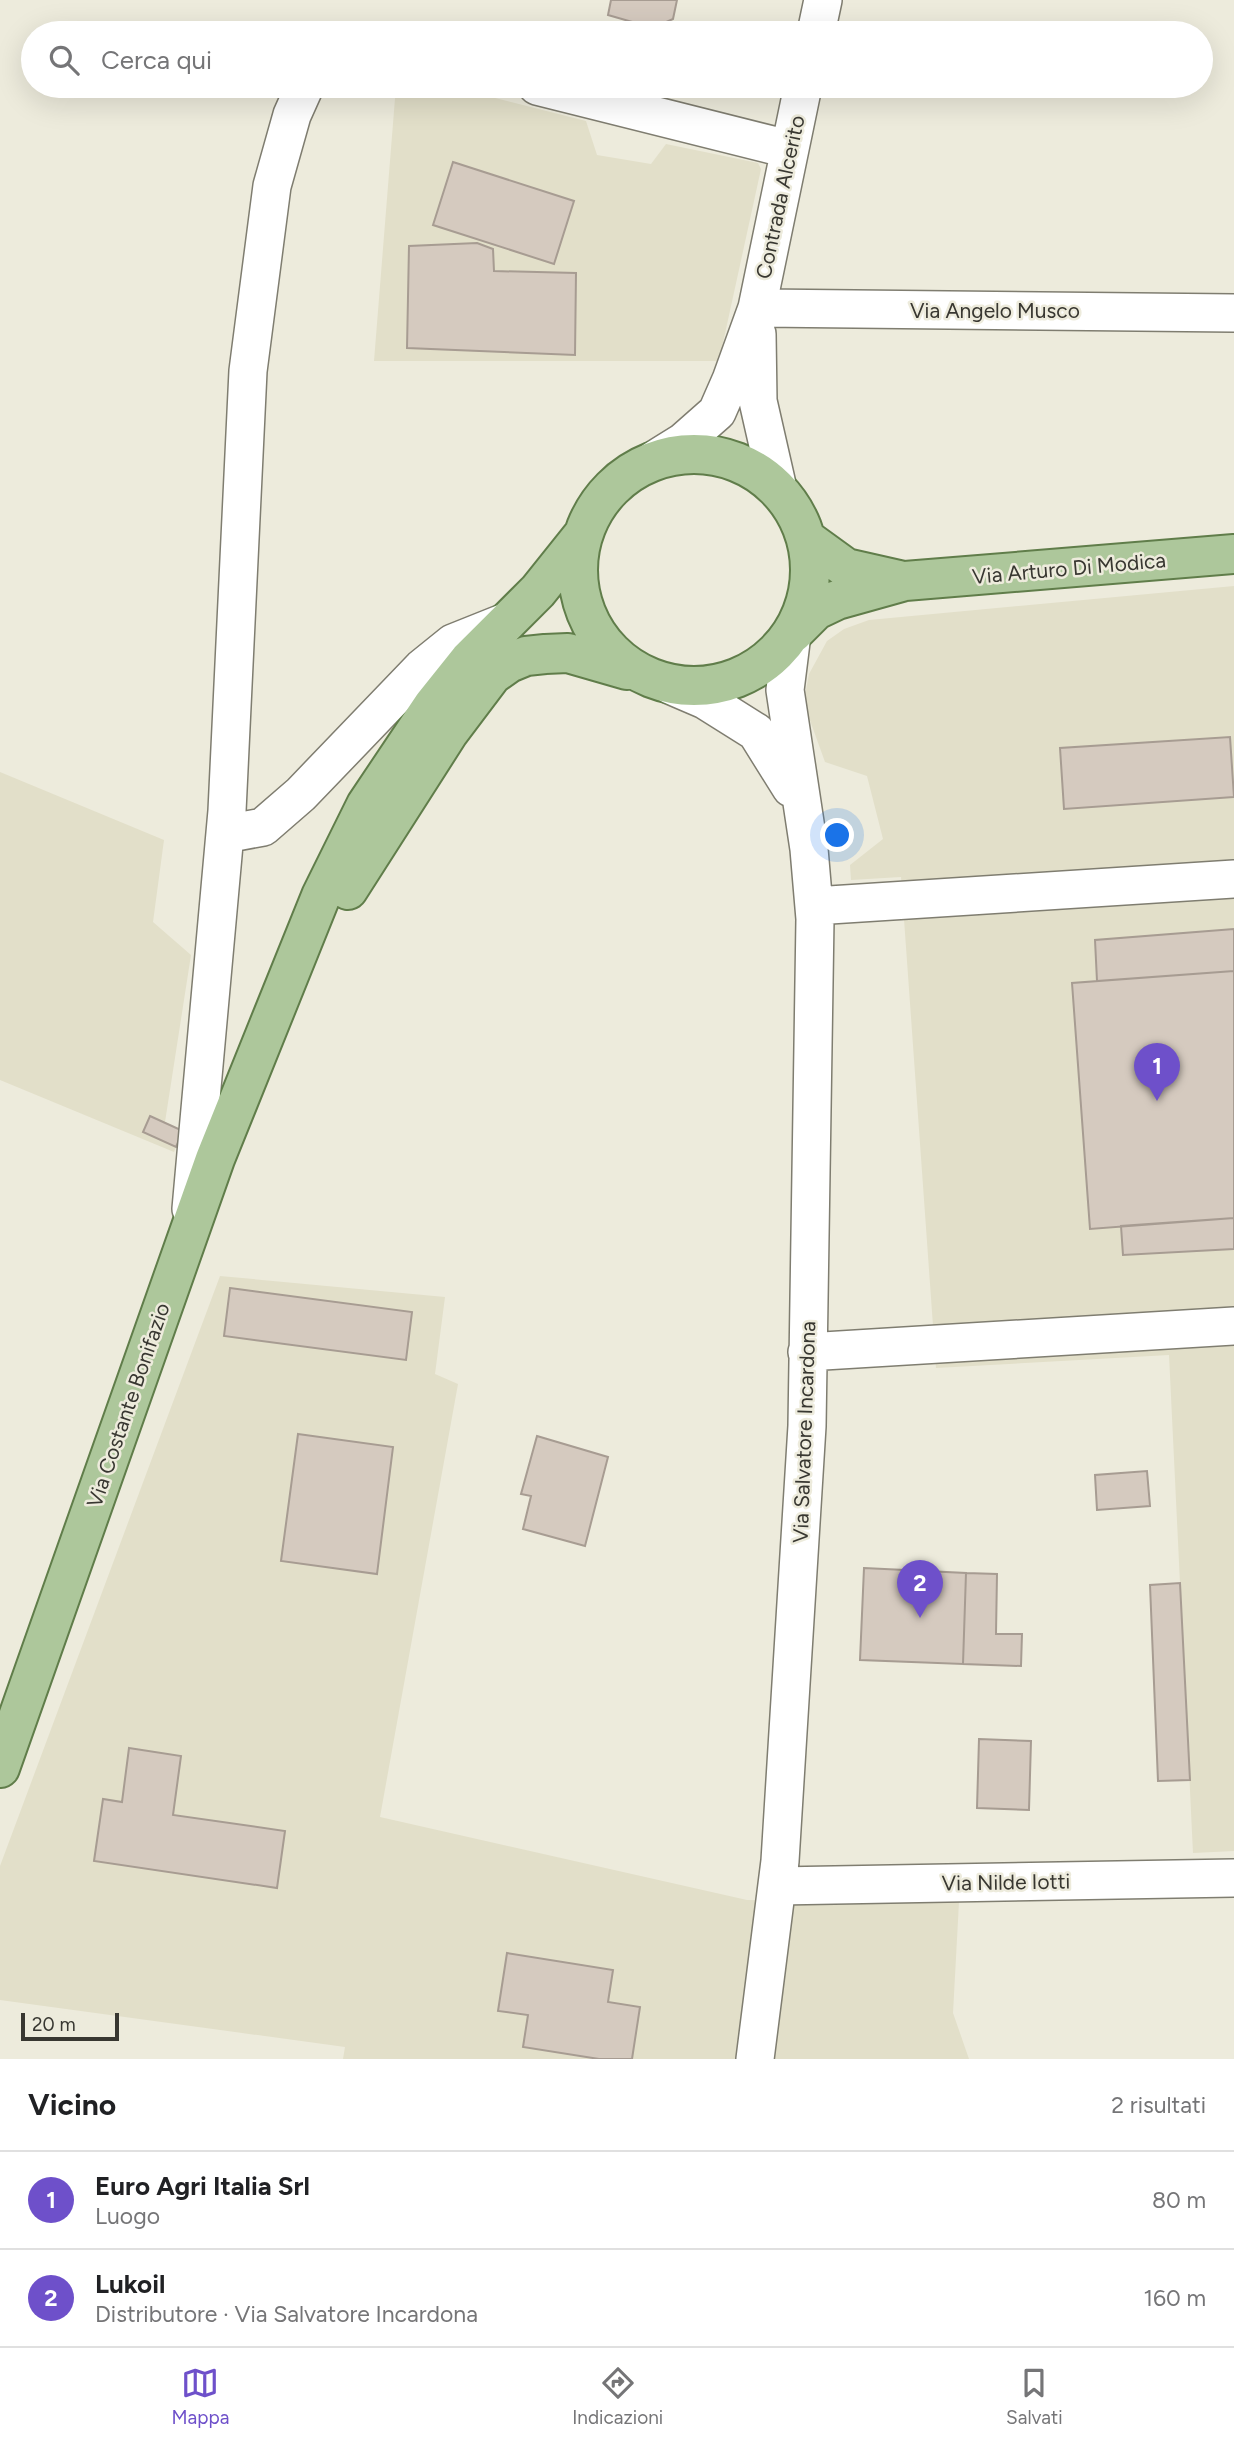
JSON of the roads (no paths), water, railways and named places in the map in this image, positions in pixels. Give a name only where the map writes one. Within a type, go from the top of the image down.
[{"type":"main road","points":[[653,679],[615,657],[598,637],[585,614],[579,589],[577,562],[582,536],[593,511],[609,490],[630,472],[654,460],[694,454],[733,460],[757,472],[778,489],[795,512],[806,539],[810,578],[807,598],[792,634]]},
{"type":"main road","points":[[260,1044],[321,896],[366,805],[433,705],[469,660],[538,591],[582,536]]},
{"type":"main road","points":[[806,539],[846,568],[905,581]]},
{"type":"main road","name":"Via Arturo Di Modica","points":[[905,581],[1234,554]]},
{"type":"main road","points":[[260,1044],[348,890],[449,732],[492,676],[526,656],[568,653],[653,679],[698,687],[726,683],[751,672],[774,656],[816,610],[837,600],[905,581]]},
{"type":"main road","name":"Via Costante Bonifazio","points":[[0,1768],[190,1230],[260,1044]]},
{"type":"street","points":[[819,21],[823,0]]},
{"type":"street","points":[[190,1230],[225,834],[248,371],[272,186],[292,115],[300,98]]},
{"type":"street","points":[[585,98],[788,149]]},
{"type":"street","name":"Contrada Alcerito","points":[[757,308],[800,98]]},
{"type":"street","points":[[654,460],[683,442],[717,412],[757,308]]},
{"type":"street","points":[[757,308],[758,401],[778,489]]},
{"type":"street","name":"Via Angelo Musco","points":[[757,308],[1234,313]]},
{"type":"street","points":[[225,834],[263,827],[301,794],[422,668],[453,643],[503,624]]},
{"type":"street","name":"Via Salvatore Incardona","points":[[755,2059],[778,1885],[807,1426],[814,906],[785,690],[792,634]]},
{"type":"street","points":[[653,679],[705,700],[756,732],[801,805]]},
{"type":"street","points":[[814,906],[1234,879]]},
{"type":"street","points":[[807,1352],[1234,1326]]},
{"type":"street","name":"Via Nilde Iotti","points":[[778,1885],[1234,1878]]},
{"type":"place","name":"Euro Agri Italia Srl","points":[[1157,1101]]},
{"type":"place","name":"Lukoil","points":[[920,1618]]}]
